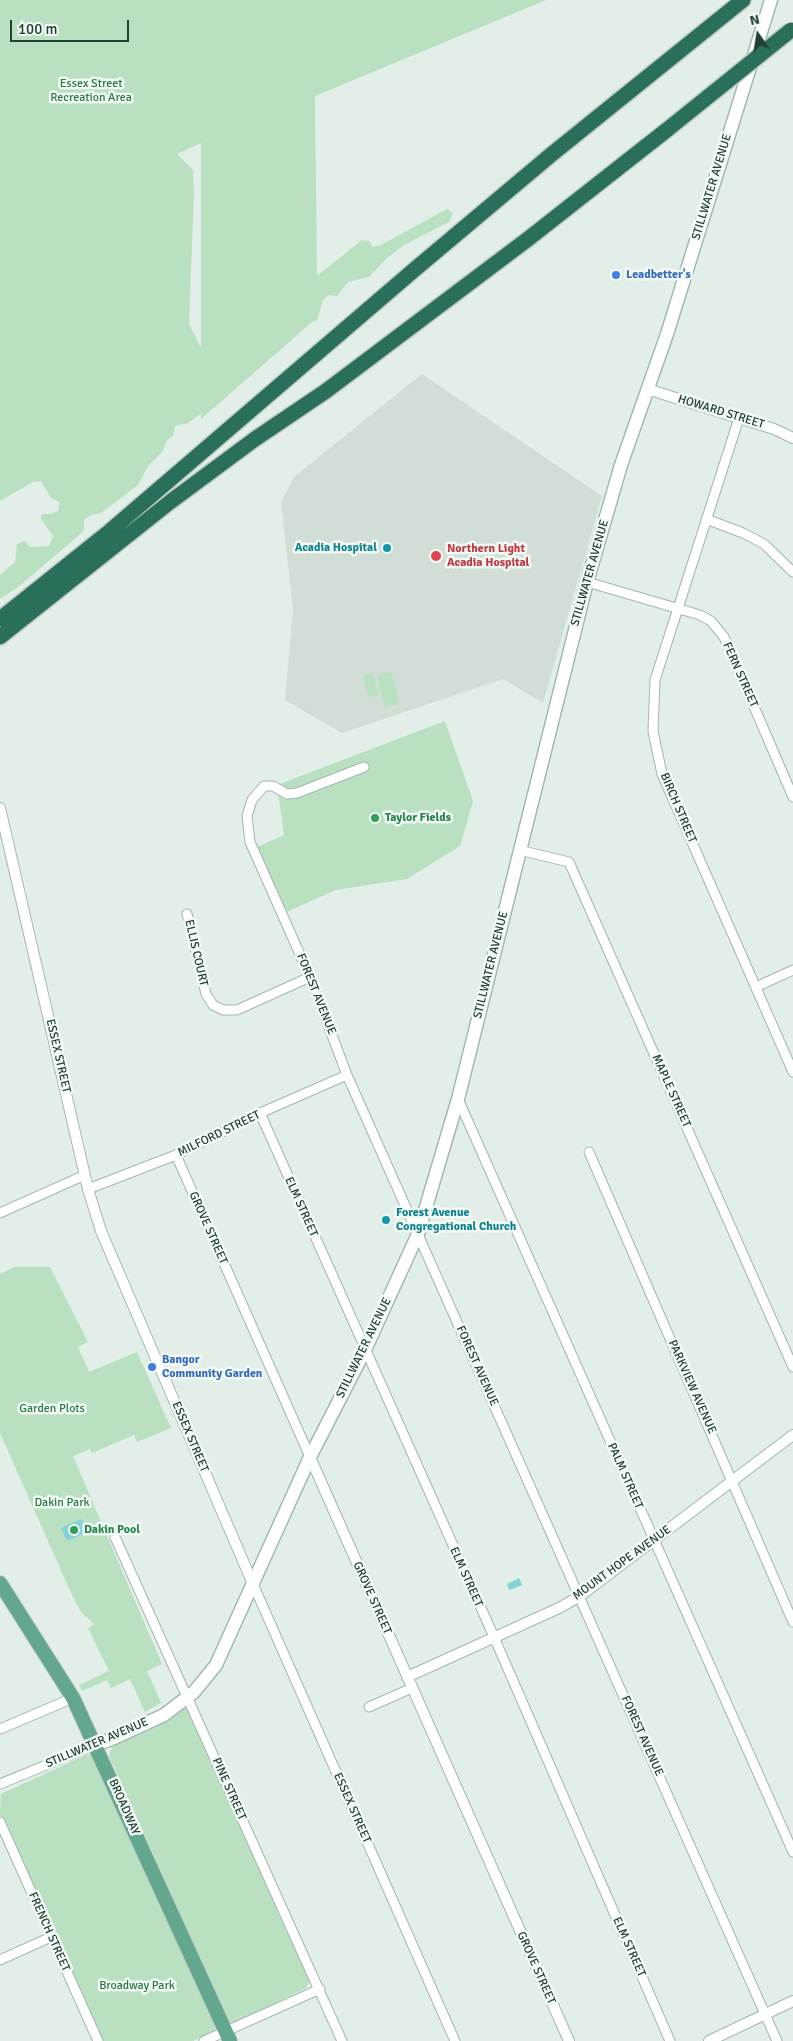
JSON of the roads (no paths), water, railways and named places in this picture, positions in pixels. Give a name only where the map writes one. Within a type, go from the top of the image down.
[{"type":"highway","points":[[0,619],[110,531],[552,154],[744,0]]},
{"type":"highway","points":[[0,637],[170,502],[341,380],[528,239],[792,29]]},
{"type":"main road","name":"STILLWATER AVENUE","points":[[95,1745],[164,1714],[188,1697],[208,1678],[216,1665],[310,1457],[365,1350],[418,1234],[458,1099],[587,582],[621,465],[667,334],[771,0]]},
{"type":"main road","name":"BROADWAY","points":[[0,1583],[73,1698],[228,2036]]},
{"type":"street","name":"HOWARD STREET","points":[[647,389],[774,429],[793,438]]},
{"type":"street","name":"BIRCH STREET","points":[[739,418],[655,680],[653,731],[662,774],[793,1072]]},
{"type":"street","points":[[706,519],[743,533],[764,544],[793,572]]},
{"type":"street","name":"FERN STREET","points":[[587,582],[700,615],[711,621],[724,637],[793,797]]},
{"type":"street","name":"FOREST AVENUE","points":[[364,766],[298,793],[286,794],[273,786],[264,786],[252,800],[247,816],[250,842],[310,977],[347,1075],[777,2041]]},
{"type":"street","name":"ESSEX STREET","points":[[0,808],[88,1189],[100,1231],[454,2041]]},
{"type":"street","name":"MAPLE STREET","points":[[519,850],[569,862],[793,1367]]},
{"type":"street","name":"ELLIS COURT","points":[[187,914],[206,994],[213,1005],[223,1010],[237,1010],[310,977]]},
{"type":"street","points":[[756,987],[793,970]]},
{"type":"street","name":"MILFORD STREET","points":[[88,1189],[176,1154],[347,1075]]},
{"type":"street","name":"PALM STREET","points":[[458,1099],[793,1852]]},
{"type":"street","name":"ELM STREET","points":[[260,1114],[494,1637],[670,2041]]},
{"type":"street","name":"PARKVIEW AVENUE","points":[[589,1152],[793,1622]]},
{"type":"street","name":"GROVE STREET","points":[[176,1154],[569,2041]]},
{"type":"street","points":[[0,1213],[85,1175]]},
{"type":"street","name":"MOUNT HOPE AVENUE","points":[[407,1677],[559,1608],[580,1596],[793,1435]]},
{"type":"street","name":"PINE STREET","points":[[115,1537],[342,2041]]},
{"type":"street","points":[[369,1708],[412,1688]]},
{"type":"street","points":[[0,1728],[73,1698]]},
{"type":"street","name":"STILLWATER AVENUE","points":[[0,1784],[95,1745]]},
{"type":"street","name":"FRENCH STREET","points":[[0,1822],[98,2041]]},
{"type":"street","points":[[0,1960],[51,1937]]},
{"type":"street","points":[[204,2041],[228,2036],[320,1989]]},
{"type":"street","points":[[709,2041],[793,2001]]},
{"type":"water","name":"Dakin Pool","points":[[81,1519],[87,1532],[67,1541],[61,1528]]},
{"type":"water","points":[[519,1578],[522,1585],[510,1590],[507,1584]]},
{"type":"place","name":"Leadbetter's","points":[[616,275]]},
{"type":"place","name":"Acadia Hospital","points":[[387,548]]},
{"type":"place","name":"Northern Light Acadia Hospital","points":[[436,556]]},
{"type":"place","name":"Taylor Fields","points":[[375,818]]},
{"type":"place","name":"Forest Avenue Congregational Church","points":[[386,1220]]},
{"type":"place","name":"Bangor Community Garden","points":[[152,1367]]},
{"type":"place","name":"Dakin Pool","points":[[74,1530]]},
{"type":"park label","name":"Essex Street Recreation Area","points":[[91,91]]},
{"type":"park label","name":"Garden Plots","points":[[52,1409]]},
{"type":"park label","name":"Dakin Park","points":[[62,1503]]},
{"type":"park label","name":"Broadway Park","points":[[137,1986]]}]
